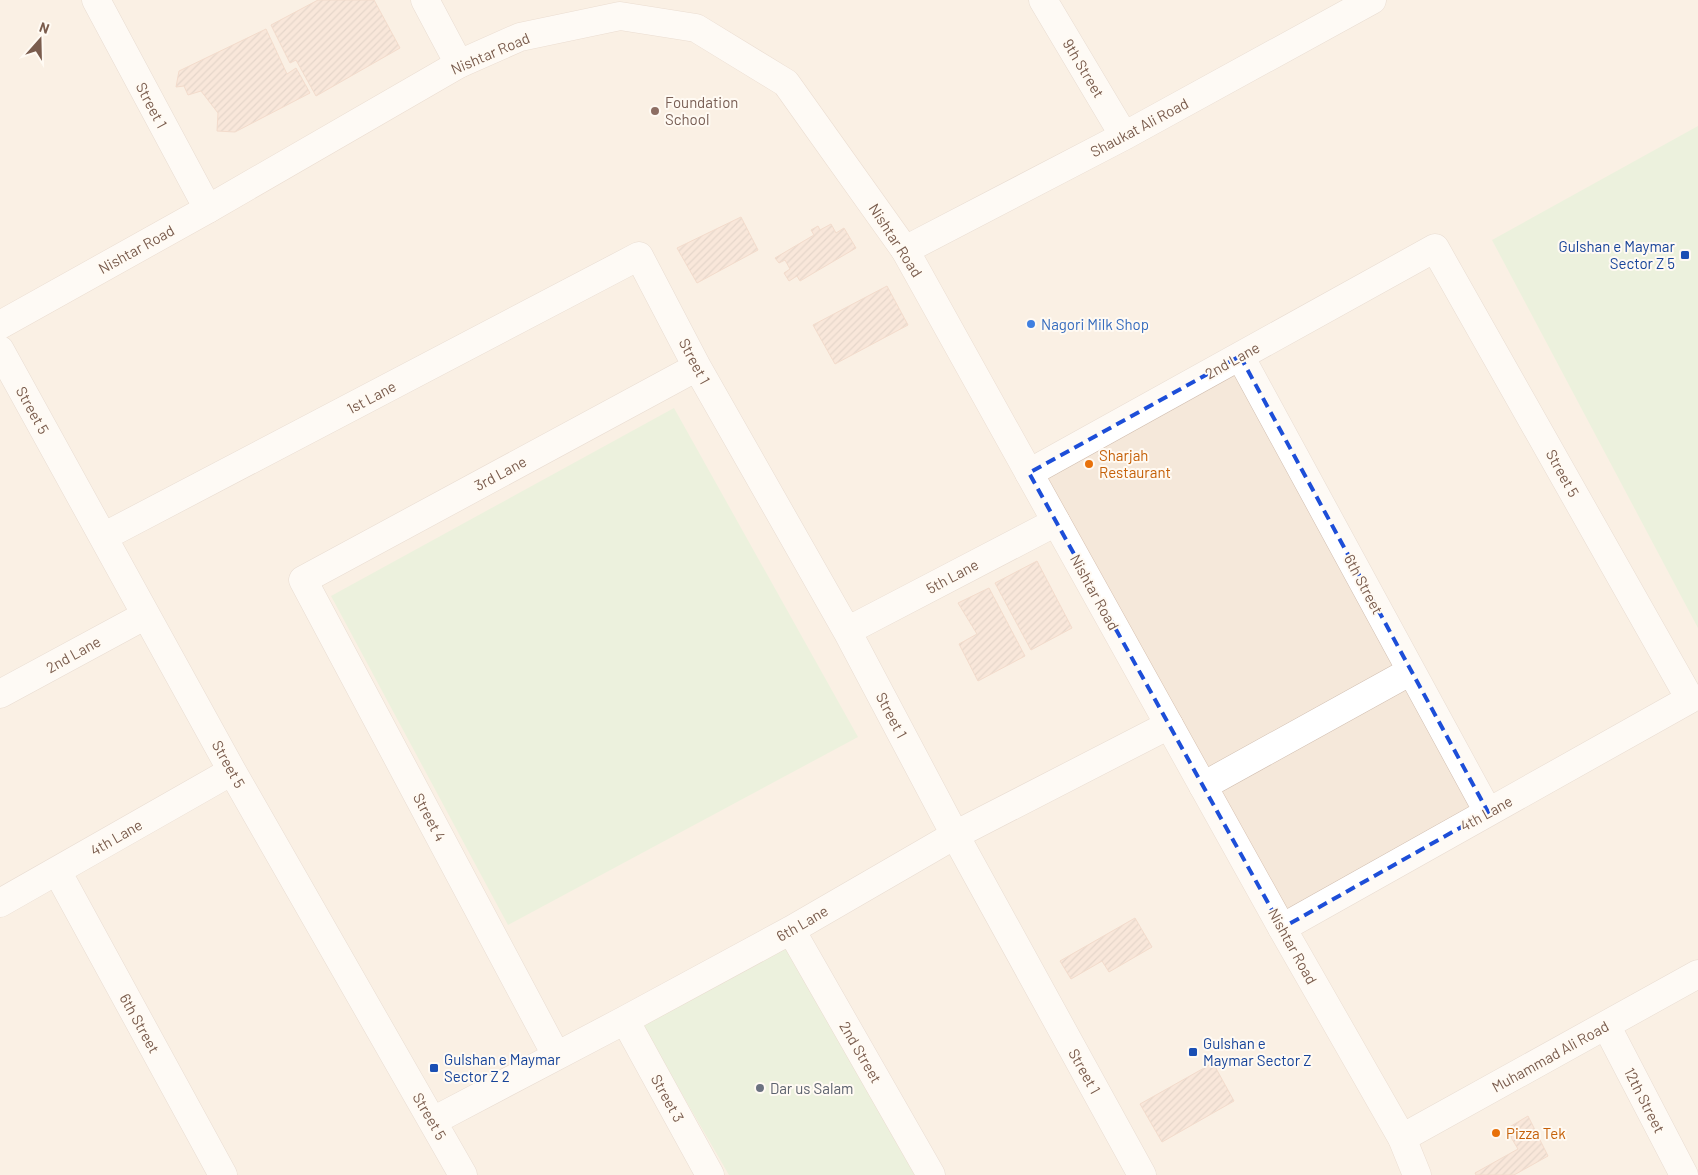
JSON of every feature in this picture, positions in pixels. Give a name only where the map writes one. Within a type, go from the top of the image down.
[{"type":"street","name":"Street 1","points":[[96,0],[208,209]]},
{"type":"street","points":[[425,0],[459,64]]},
{"type":"street","name":"9th Street","points":[[1043,0],[1124,136]]},
{"type":"street","name":"Shaukat Ali Road","points":[[905,250],[1124,136],[1372,0]]},
{"type":"street","name":"Nishtar Road","points":[[0,325],[208,209],[459,64],[520,37],[620,16],[696,28],[786,83],[905,250],[1282,928],[1402,1138],[1417,1175]]},
{"type":"street","name":"2nd Lane","points":[[1029,473],[1435,248]]},
{"type":"street","name":"Street 5","points":[[1435,248],[1690,699]]},
{"type":"street","name":"Street 1","points":[[640,256],[697,367],[847,631],[955,835],[1142,1175]]},
{"type":"street","name":"1st Lane","points":[[103,537],[640,256]]},
{"type":"street","name":"Street 5","points":[[0,350],[232,771],[464,1175]]},
{"type":"street","name":"6th Street","points":[[1240,356],[1488,812]]},
{"type":"street","name":"3rd Lane","points":[[304,580],[697,367]]},
{"type":"street","name":"5th Lane","points":[[847,631],[1056,522]]},
{"type":"street","name":"Street 4","points":[[304,580],[556,1055]]},
{"type":"street","name":"2nd Lane","points":[[0,694],[146,615]]},
{"type":"street","points":[[1203,786],[1411,671]]},
{"type":"street","name":"4th Lane","points":[[1282,928],[1690,699]]},
{"type":"street","name":"6th Lane","points":[[433,1121],[791,930],[955,835],[1169,725]]},
{"type":"street","name":"4th Lane","points":[[0,903],[232,771]]},
{"type":"street","name":"6th Street","points":[[57,870],[223,1175]]},
{"type":"street","name":"2nd Street","points":[[791,930],[931,1175]]},
{"type":"street","name":"Muhammad Ali Road","points":[[1402,1138],[1698,974]]},
{"type":"street","name":"Street 3","points":[[625,1020],[710,1175]]},
{"type":"street","name":"12th Street","points":[[1606,1025],[1684,1175]]},
{"type":"highlighted area","points":[[1240,356],[1488,812],[1282,928],[1029,473]]},
{"type":"shaded area","name":"Gulshan e Maymar Sector Z","points":[[0,0],[1698,0],[1698,1175],[0,1175]]},
{"type":"green space","points":[[1698,126],[1698,628],[1492,240]]},
{"type":"green space","points":[[674,408],[858,737],[508,925],[331,596]]},
{"type":"green space","points":[[789,946],[915,1175],[729,1175],[642,1025]]},
{"type":"building","points":[[318,0],[374,0],[400,48],[316,96],[296,60],[290,63],[271,25]]},
{"type":"building","points":[[266,29],[287,74],[296,68],[310,93],[235,132],[217,131],[218,113],[201,91],[188,95],[184,86],[176,87],[179,71]]},
{"type":"building","points":[[741,217],[758,250],[697,283],[677,248]]},
{"type":"building","points":[[831,224],[836,233],[844,228],[856,248],[800,281],[797,276],[789,281],[784,273],[790,269],[785,260],[779,263],[775,258],[814,235],[811,230],[818,226],[820,230]]},
{"type":"building","points":[[887,286],[908,325],[835,364],[813,325]]},
{"type":"building","points":[[1037,561],[1072,628],[1031,650],[995,583]]},
{"type":"building","points":[[989,588],[1025,656],[978,681],[959,644],[977,634],[958,603]]},
{"type":"building","points":[[1135,918],[1152,947],[1109,972],[1102,961],[1071,979],[1060,961]]},
{"type":"building","points":[[1213,1063],[1234,1101],[1162,1142],[1140,1104]]},
{"type":"building","points":[[1528,1116],[1548,1156],[1514,1175],[1476,1175],[1475,1173],[1518,1149],[1506,1129]]},
{"type":"place","name":"Foundation School","points":[[655,111]]},
{"type":"place","name":"Gulshan e Maymar Sector Z 5","points":[[1685,255]]},
{"type":"place","name":"Nagori Milk Shop","points":[[1031,324]]},
{"type":"place","name":"Sharjah Restaurant","points":[[1089,464]]},
{"type":"place","name":"Gulshan e Maymar Sector Z","points":[[1193,1052]]},
{"type":"place","name":"Gulshan e Maymar Sector Z 2","points":[[434,1068]]},
{"type":"place","name":"Dar us Salam","points":[[760,1088]]},
{"type":"place","name":"Pizza Tek","points":[[1496,1133]]}]
